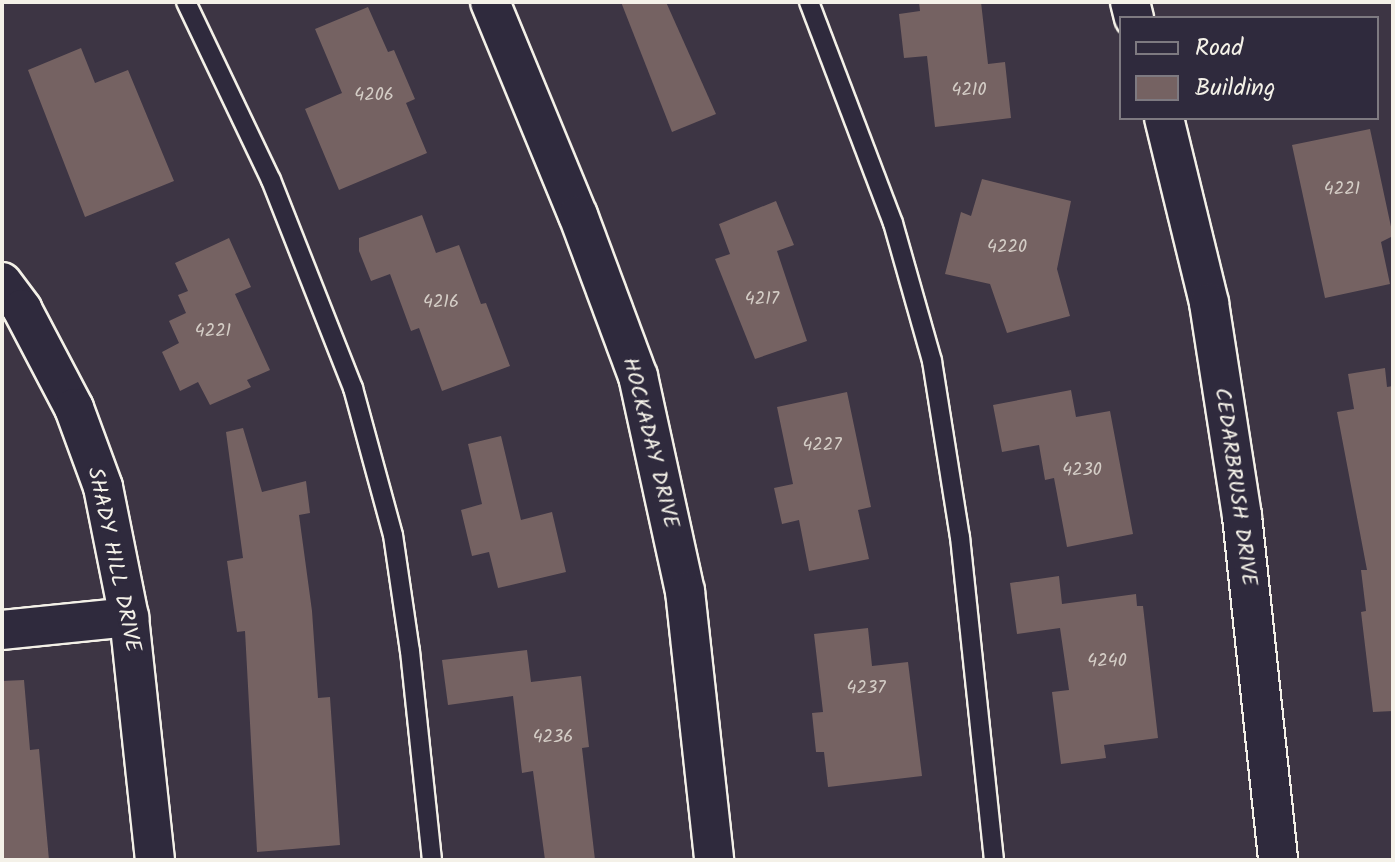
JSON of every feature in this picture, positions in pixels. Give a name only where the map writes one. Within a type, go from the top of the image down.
[{"type":"street","name":"HOCKADAY DRIVE","points":[[490,2],[578,215],[638,376],[685,591],[714,860]]},
{"type":"street","name":"CEDARBRUSH DRIVE","points":[[1164,120],[1209,303],[1237,486],[1278,860]]},
{"type":"street","name":"SHADY HILL DRIVE","points":[[2,282],[22,309],[74,408],[103,487],[129,617],[155,860]]},
{"type":"street","points":[[2,630],[129,617]]},
{"type":"lane","points":[[186,2],[271,180],[353,388],[393,535],[410,651],[432,860]]},
{"type":"lane","points":[[809,2],[893,223],[932,361],[960,537],[994,860]]},
{"type":"building","points":[[621,2],[666,2],[716,114],[672,132]]},
{"type":"building","points":[[919,2],[981,2],[988,64],[1005,62],[1011,118],[935,127],[927,56],[904,58],[899,14],[920,11]]},
{"type":"building","points":[[368,7],[388,52],[394,50],[415,99],[406,103],[427,153],[339,190],[305,109],[342,93],[315,29]]},
{"type":"building","points":[[81,48],[95,83],[128,70],[174,181],[85,217],[28,70]]},
{"type":"building","points":[[1370,129],[1393,236],[1381,242],[1390,284],[1325,298],[1292,145]]},
{"type":"building","points":[[982,179],[1071,201],[1057,269],[1070,316],[1007,333],[990,284],[945,274],[961,212],[971,216]]},
{"type":"building","points":[[776,201],[794,245],[777,251],[807,341],[755,359],[715,259],[730,254],[719,224]]},
{"type":"building","points":[[422,215],[436,253],[459,245],[481,304],[486,303],[510,366],[442,391],[419,328],[411,331],[390,274],[371,281],[359,251],[359,238]]},
{"type":"building","points":[[229,238],[251,287],[235,294],[270,370],[247,380],[251,387],[210,405],[198,382],[180,391],[162,352],[179,343],[169,321],[186,313],[178,295],[188,291],[175,263]]},
{"type":"building","points":[[1385,368],[1387,387],[1393,386],[1393,711],[1373,712],[1361,612],[1366,611],[1361,570],[1367,570],[1337,412],[1354,409],[1348,374]]},
{"type":"building","points":[[1071,390],[1076,417],[1110,411],[1133,534],[1067,547],[1054,478],[1045,480],[1039,445],[1002,452],[993,405]]},
{"type":"building","points":[[847,392],[871,507],[858,510],[869,559],[809,571],[799,520],[782,524],[774,488],[793,484],[777,407]]},
{"type":"building","points":[[243,428],[262,492],[306,481],[310,513],[299,515],[312,611],[318,698],[330,697],[340,845],[257,852],[245,631],[237,632],[227,561],[243,558],[226,432]]},
{"type":"building","points":[[501,436],[521,520],[552,512],[566,572],[498,588],[489,552],[472,556],[461,510],[482,504],[468,444]]},
{"type":"building","points":[[1059,576],[1062,604],[1136,594],[1137,606],[1143,606],[1158,738],[1104,745],[1106,758],[1061,764],[1052,692],[1069,690],[1060,628],[1017,634],[1010,583]]},
{"type":"building","points":[[868,628],[872,666],[908,662],[922,776],[828,787],[824,752],[816,752],[812,713],[823,712],[814,634]]},
{"type":"building","points":[[527,650],[531,682],[581,676],[589,747],[582,748],[595,860],[545,860],[533,771],[522,773],[513,696],[448,705],[442,660]]},
{"type":"building","points":[[24,680],[30,750],[39,749],[49,860],[2,860],[2,681]]}]
